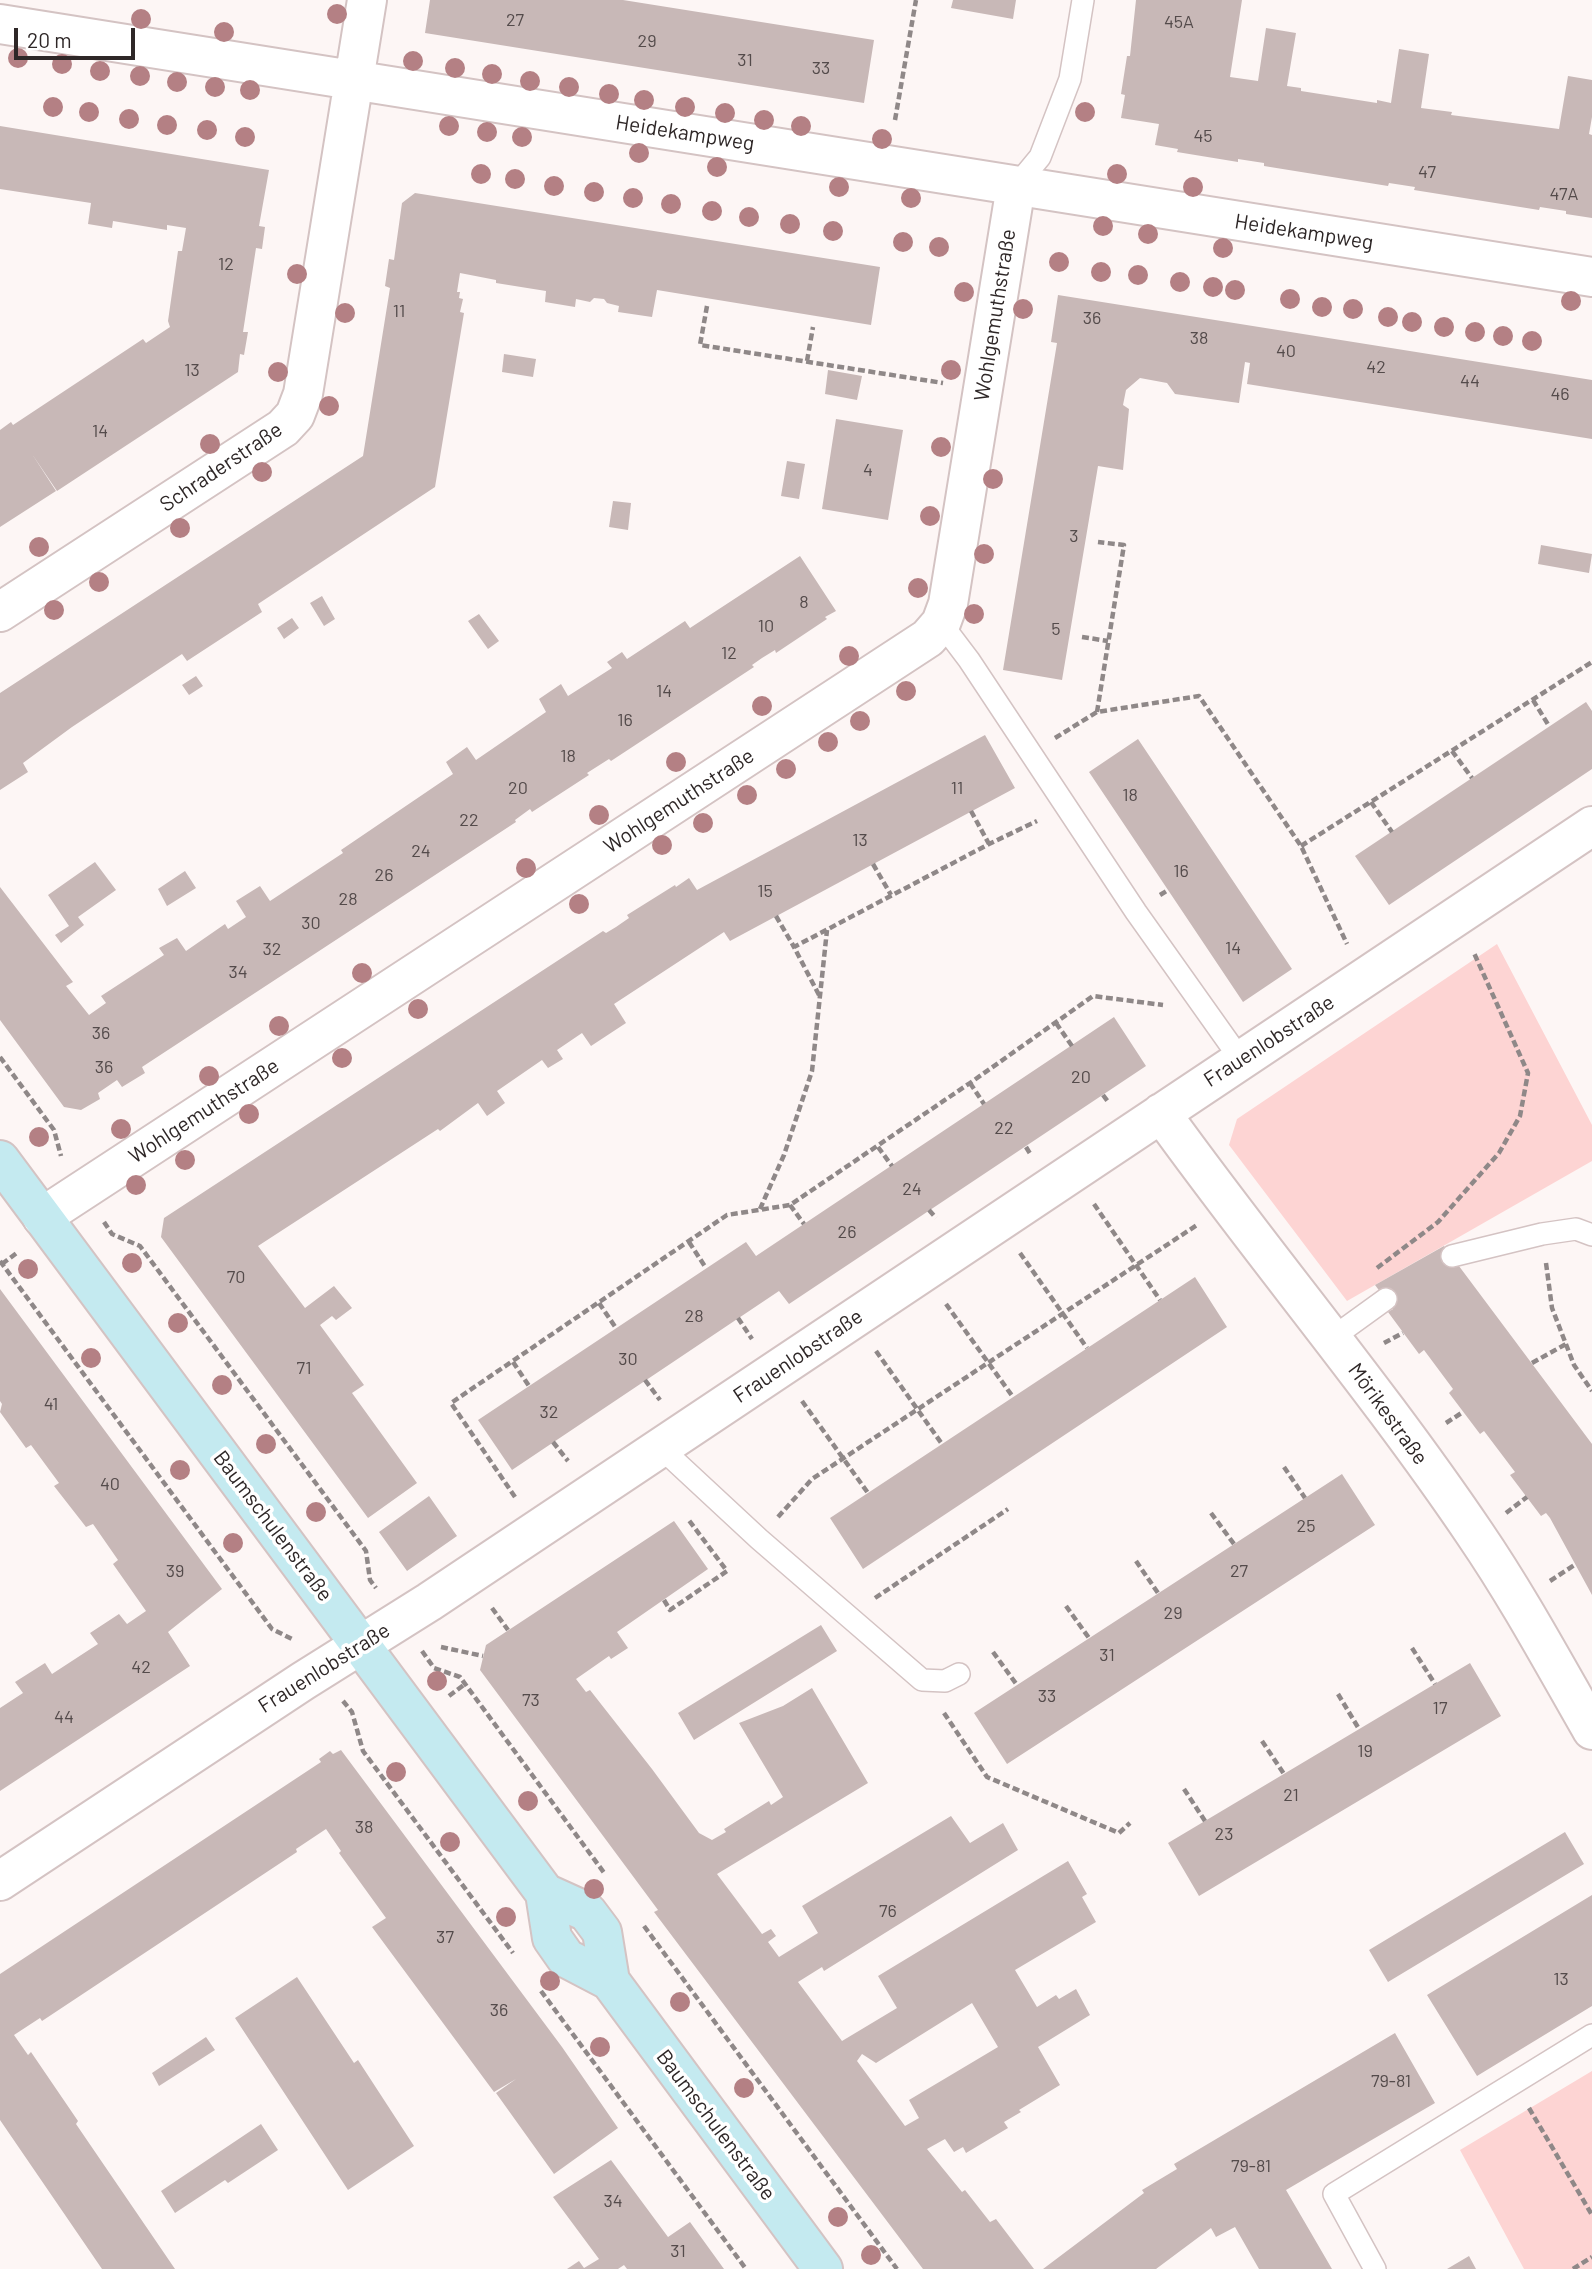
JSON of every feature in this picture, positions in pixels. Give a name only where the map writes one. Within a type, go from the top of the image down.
[{"type":"main road","name":"Baumschulenstraße","points":[[0,1160],[545,1893],[587,1912],[602,1932],[610,1981],[823,2269]]},
{"type":"street","points":[[354,80],[367,0]]},
{"type":"street","name":"Heidekampweg","points":[[0,24],[1592,277]]},
{"type":"street","name":"Schraderstraße","points":[[0,612],[283,428],[295,415],[303,394],[354,80]]},
{"type":"street","name":"Wohlgemuthstraße","points":[[42,1216],[928,638],[941,623],[948,604],[1016,186]]},
{"type":"street","name":"Frauenlobstraße","points":[[0,1881],[295,1686],[429,1602],[1592,826]]},
{"type":"street","name":"Mörikestraße","points":[[1161,1113],[1332,1338],[1495,1564],[1592,1730]]},
{"type":"lane","points":[[1016,186],[1040,157],[1070,79],[1083,0]]},
{"type":"lane","points":[[941,623],[969,660],[1205,1011],[1241,1060]]},
{"type":"lane","points":[[1452,1256],[1542,1234],[1576,1229],[1592,1235]]},
{"type":"lane","points":[[1332,1338],[1386,1299]]},
{"type":"lane","points":[[661,1448],[759,1539],[922,1680],[945,1681],[959,1674]]},
{"type":"lane","points":[[1375,2269],[1334,2194],[1592,2035]]},
{"type":"path","points":[[895,120],[916,0]]},
{"type":"path","points":[[707,306],[700,345],[948,383]]},
{"type":"path","points":[[807,361],[813,327]]},
{"type":"path","points":[[1097,712],[1124,545],[1098,542]]},
{"type":"path","points":[[1082,637],[1108,641]]},
{"type":"path","points":[[1301,846],[1592,662]]},
{"type":"path","points":[[1031,753],[1097,712],[1199,696],[1301,846],[1363,979]]},
{"type":"path","points":[[1533,699],[1549,726]]},
{"type":"path","points":[[1452,751],[1472,778]]},
{"type":"path","points":[[1371,802],[1392,832]]},
{"type":"path","points":[[794,947],[989,844],[1067,807]]},
{"type":"path","points":[[971,811],[989,844]]},
{"type":"path","points":[[873,864],[891,895]]},
{"type":"path","points":[[776,916],[819,995]]},
{"type":"path","points":[[1373,1271],[1438,1222],[1499,1153],[1520,1116],[1528,1073],[1457,916]]},
{"type":"path","points":[[760,1209],[784,1155],[812,1071],[827,929]]},
{"type":"path","points":[[520,1504],[451,1404],[726,1215],[790,1205],[878,1147],[1093,996],[1205,1011]]},
{"type":"path","points":[[1056,1024],[1072,1045]]},
{"type":"path","points":[[0,1057],[54,1130],[62,1163]]},
{"type":"path","points":[[970,1083],[984,1104]]},
{"type":"path","points":[[878,1147],[892,1166]]},
{"type":"path","points":[[1092,1200],[1160,1300]]},
{"type":"path","points":[[790,1205],[804,1224]]},
{"type":"path","points":[[759,1539],[812,1479],[1204,1220]]},
{"type":"path","points":[[113,1234],[140,1246],[366,1551],[370,1580]]},
{"type":"path","points":[[1542,1234],[1552,1308],[1574,1365],[1592,1391]]},
{"type":"path","points":[[689,1242],[706,1268]]},
{"type":"path","points":[[1017,1250],[1087,1348]]},
{"type":"path","points":[[0,1261],[272,1629],[300,1643]]},
{"type":"path","points":[[943,1300],[1013,1396]]},
{"type":"path","points":[[599,1303],[616,1328]]},
{"type":"path","points":[[738,1318],[757,1345]]},
{"type":"path","points":[[1377,1347],[1403,1333]]},
{"type":"path","points":[[1532,1363],[1566,1344]]},
{"type":"path","points":[[873,1347],[942,1444]]},
{"type":"path","points":[[513,1362],[528,1386]]},
{"type":"path","points":[[645,1380],[665,1406]]},
{"type":"path","points":[[800,1398],[867,1493]]},
{"type":"path","points":[[1436,1429],[1463,1412]]},
{"type":"path","points":[[553,1442],[573,1468]]},
{"type":"path","points":[[1284,1467],[1305,1498]]},
{"type":"path","points":[[1503,1516],[1527,1497]]},
{"type":"path","points":[[664,1600],[670,1610],[727,1571],[680,1509]]},
{"type":"path","points":[[848,1616],[1008,1509]]},
{"type":"path","points":[[1211,1513],[1234,1544]]},
{"type":"path","points":[[1136,1561],[1158,1593]]},
{"type":"path","points":[[1547,1583],[1576,1563]]},
{"type":"path","points":[[1066,1606],[1089,1638]]},
{"type":"path","points":[[491,1608],[508,1630]]},
{"type":"path","points":[[441,1647],[483,1656]]},
{"type":"path","points":[[1412,1648],[1435,1684]]},
{"type":"path","points":[[993,1652],[1017,1685]]},
{"type":"path","points":[[434,1668],[460,1677],[608,1878]]},
{"type":"path","points":[[922,1680],[987,1777],[1119,1833],[1130,1823]]},
{"type":"path","points":[[448,1696],[465,1684]]},
{"type":"path","points":[[1338,1694],[1359,1729]]},
{"type":"path","points":[[352,1712],[363,1751],[520,1963]]},
{"type":"path","points":[[1262,1741],[1284,1774]]},
{"type":"path","points":[[1184,1789],[1205,1821]]},
{"type":"path","points":[[640,1921],[897,2269]]},
{"type":"path","points":[[534,1982],[746,2269]]},
{"type":"path","points":[[1514,2083],[1592,2215]]},
{"type":"path","points":[[1573,2269],[1592,2257]]},
{"type":"shaded area","points":[[1497,944],[1592,1125],[1592,1161],[1347,1301],[1229,1145],[1237,1119]]},
{"type":"shaded area","points":[[1592,2071],[1592,2269],[1524,2269],[1460,2150]]},
{"type":"building","points":[[430,0],[623,0],[874,40],[864,103],[425,33]]},
{"type":"building","points":[[953,0],[1016,0],[1013,19],[951,8]]},
{"type":"building","points":[[1136,0],[1242,0],[1230,77],[1258,81],[1266,28],[1296,33],[1287,86],[1301,88],[1301,91],[1391,103],[1399,49],[1429,54],[1421,108],[1452,112],[1451,115],[1559,129],[1568,76],[1592,80],[1589,134],[1592,135],[1592,218],[1566,214],[1566,211],[1540,207],[1539,210],[1414,190],[1415,187],[1389,183],[1388,186],[1264,166],[1264,163],[1238,159],[1238,162],[1177,152],[1178,149],[1155,145],[1159,124],[1121,118],[1125,95],[1121,94],[1127,56],[1130,56]]},
{"type":"building","points":[[0,126],[269,170],[259,226],[265,227],[262,249],[256,248],[243,332],[248,332],[244,355],[240,354],[238,372],[57,491],[32,454],[56,491],[0,527],[0,430],[11,422],[13,425],[143,339],[146,343],[170,327],[168,321],[178,251],[182,251],[186,228],[167,225],[167,230],[113,221],[112,228],[88,224],[91,203],[0,189]]},
{"type":"building","points":[[415,193],[880,267],[871,325],[657,290],[652,317],[618,312],[619,306],[607,303],[604,299],[594,298],[590,302],[576,299],[575,307],[545,302],[546,291],[496,283],[496,280],[460,273],[457,292],[460,292],[459,298],[463,299],[460,312],[464,313],[435,487],[258,604],[262,612],[187,661],[182,654],[72,727],[23,763],[28,772],[0,790],[0,693],[363,456],[390,288],[385,286],[389,259],[394,260],[402,203]]},
{"type":"building","points":[[1058,295],[1592,380],[1592,439],[1247,384],[1250,363],[1245,362],[1239,403],[1175,394],[1167,383],[1140,378],[1126,390],[1123,405],[1129,409],[1123,470],[1098,466],[1062,680],[1003,670],[1057,343],[1051,342]]},
{"type":"building","points":[[504,354],[536,359],[533,377],[502,372]]},
{"type":"building","points":[[828,370],[862,376],[857,400],[825,394]]},
{"type":"building","points":[[836,419],[903,430],[888,520],[822,509]]},
{"type":"building","points":[[787,461],[805,464],[799,499],[781,496]]},
{"type":"building","points":[[613,501],[631,503],[628,530],[609,527]]},
{"type":"building","points":[[1541,545],[1592,554],[1589,573],[1538,564]]},
{"type":"building","points":[[800,556],[836,611],[825,617],[827,619],[776,653],[775,650],[762,658],[752,665],[754,667],[611,761],[609,759],[587,773],[589,775],[532,812],[530,809],[515,820],[516,822],[142,1067],[145,1073],[122,1087],[117,1080],[98,1093],[100,1099],[81,1110],[64,1107],[0,1020],[0,887],[73,982],[66,986],[89,1015],[106,1003],[101,996],[164,955],[159,948],[177,938],[186,951],[225,924],[228,929],[246,917],[236,901],[260,886],[270,901],[343,853],[341,850],[453,774],[446,762],[467,747],[476,760],[546,712],[539,699],[561,684],[568,696],[612,668],[607,662],[622,652],[627,659],[685,621],[690,628]]},
{"type":"building","points":[[322,596],[335,619],[324,626],[310,603]]},
{"type":"building","points":[[479,614],[499,641],[488,649],[468,621]]},
{"type":"building","points":[[292,618],[299,628],[284,639],[277,628]]},
{"type":"building","points":[[196,676],[203,686],[189,695],[182,685]]},
{"type":"building","points":[[1586,702],[1592,711],[1592,769],[1389,905],[1355,856]]},
{"type":"building","points":[[985,735],[1015,788],[730,941],[724,932],[614,1004],[626,1023],[591,1046],[582,1033],[557,1050],[563,1059],[548,1068],[542,1060],[497,1091],[505,1103],[487,1116],[478,1103],[440,1131],[438,1129],[258,1246],[305,1308],[334,1286],[352,1308],[336,1320],[332,1316],[320,1325],[364,1385],[352,1393],[417,1483],[368,1518],[161,1237],[164,1218],[603,931],[606,933],[616,927],[629,918],[627,915],[675,885],[676,887],[689,878],[697,890]]},
{"type":"building","points":[[1138,739],[1292,969],[1243,1002],[1089,772]]},
{"type":"building","points":[[95,862],[116,890],[78,917],[84,925],[61,943],[55,935],[69,926],[48,895]]},
{"type":"building","points":[[185,871],[196,888],[167,906],[158,889]]},
{"type":"building","points":[[1114,1017],[1146,1066],[789,1304],[779,1291],[512,1470],[478,1420],[746,1242],[756,1256]]},
{"type":"building","points":[[1444,1246],[1592,1444],[1592,1595],[1550,1518],[1546,1513],[1541,1516],[1510,1475],[1515,1472],[1484,1431],[1480,1434],[1449,1393],[1453,1389],[1424,1350],[1419,1354],[1388,1312],[1393,1309],[1375,1285]]},
{"type":"building","points":[[1195,1277],[1227,1327],[863,1569],[830,1518]]},
{"type":"building","points":[[0,1289],[222,1589],[168,1632],[190,1666],[0,1791],[0,1708],[23,1693],[15,1682],[45,1663],[52,1674],[98,1644],[90,1633],[119,1614],[127,1624],[146,1611],[113,1564],[118,1560],[93,1524],[86,1527],[54,1486],[59,1483],[31,1445],[26,1448],[0,1412]]},
{"type":"building","points":[[1342,1474],[1375,1525],[1007,1764],[974,1713]]},
{"type":"building","points":[[429,1496],[457,1536],[407,1571],[379,1532]]},
{"type":"building","points":[[674,1521],[708,1569],[617,1632],[628,1648],[611,1659],[609,1656],[576,1679],[586,1692],[590,1690],[699,1833],[712,1840],[726,1832],[724,1829],[769,1801],[771,1805],[783,1797],[739,1723],[783,1706],[812,1688],[868,1783],[717,1874],[762,1934],[771,1929],[776,1936],[768,1942],[779,1957],[818,1933],[802,1906],[951,1816],[970,1843],[1003,1823],[1018,1850],[824,1971],[822,1967],[798,1982],[842,2041],[897,2008],[878,1976],[1068,1861],[1087,1894],[1082,1897],[1096,1922],[1015,1970],[1037,2007],[1056,1995],[1059,1999],[1076,1989],[1090,2015],[1038,2047],[1060,2085],[1004,2122],[1008,2128],[966,2153],[963,2147],[954,2152],[945,2139],[927,2149],[990,2222],[996,2219],[1034,2269],[923,2269],[654,1912],[658,1910],[480,1670],[486,1645]],"holes":[[[972,2003],[998,2047],[909,2100],[919,2118],[905,2126],[857,2061],[862,2054],[876,2063]]]},
{"type":"building","points":[[821,1625],[837,1651],[694,1740],[678,1713]]},
{"type":"building","points":[[1470,1663],[1501,1716],[1199,1896],[1168,1843]]},
{"type":"building","points":[[341,1750],[562,2047],[618,2128],[554,2174],[496,2093],[516,2079],[494,2092],[372,1927],[386,1918],[339,1853],[341,1851],[326,1829],[296,1849],[297,1852],[42,2021],[40,2018],[14,2035],[28,2055],[31,2052],[78,2121],[76,2124],[175,2269],[102,2269],[0,2120],[0,1974],[321,1762],[319,1759],[330,1751],[333,1754]]},
{"type":"building","points":[[1565,1832],[1584,1864],[1388,1982],[1369,1950]]},
{"type":"building","points":[[1592,1895],[1592,2006],[1477,2076],[1427,1995]]},
{"type":"building","points":[[297,1977],[354,2063],[358,2060],[414,2146],[348,2190],[235,2018]]},
{"type":"building","points":[[1395,2033],[1435,2103],[1286,2190],[1332,2269],[1259,2269],[1235,2227],[1216,2237],[1211,2228],[1156,2269],[1043,2269],[1144,2193],[1142,2190],[1177,2169],[1174,2164]]},
{"type":"building","points":[[206,2037],[215,2050],[159,2086],[152,2073]]},
{"type":"building","points":[[261,2124],[278,2150],[175,2213],[161,2191]]},
{"type":"building","points":[[611,2160],[668,2237],[690,2222],[724,2269],[627,2269],[624,2265],[618,2269],[567,2269],[579,2261],[584,2268],[599,2259],[553,2197]]},
{"type":"building","points":[[1469,2256],[1476,2269],[1447,2269],[1452,2266]]}]
